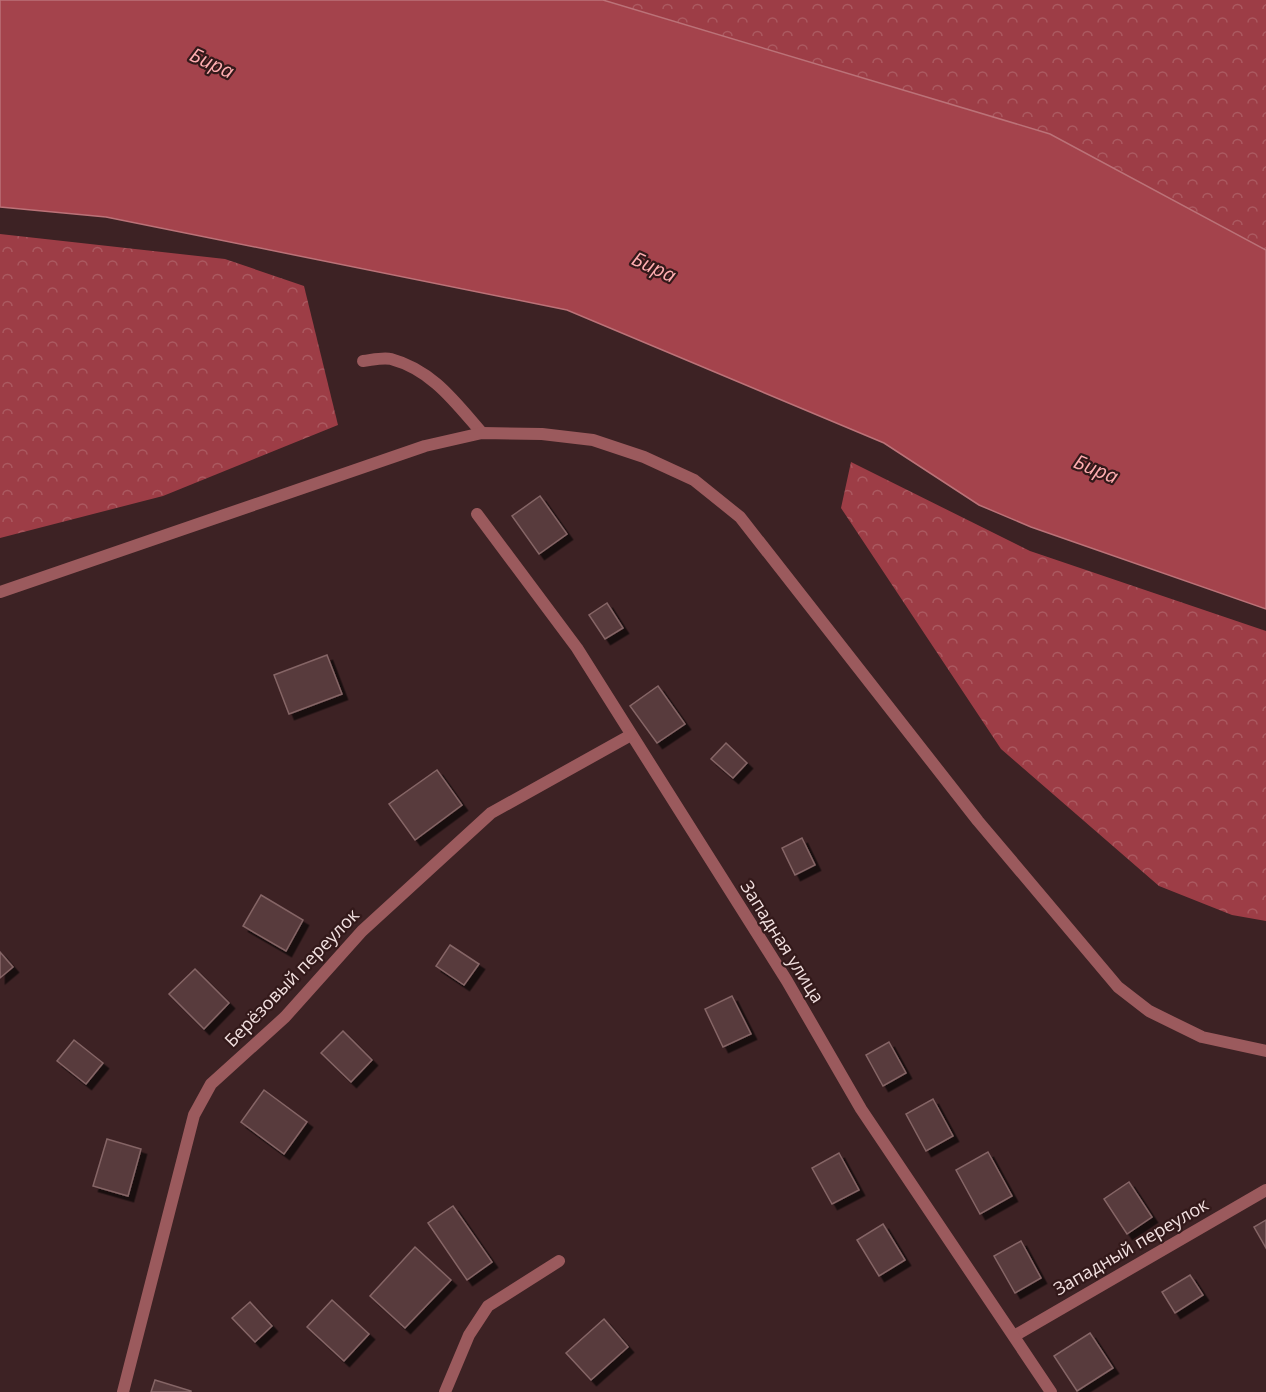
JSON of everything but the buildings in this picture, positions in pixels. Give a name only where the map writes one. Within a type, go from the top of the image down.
[{"type":"street","points":[[363,361],[389,359],[426,374],[452,397],[482,432]]},
{"type":"street","points":[[0,592],[425,446],[482,432],[542,434],[593,440],[644,457],[694,480],[740,517],[978,821],[1118,987],[1149,1011],[1202,1037],[1266,1051]]},
{"type":"street","name":"Западная улица","points":[[477,514],[578,648],[787,981],[861,1110],[1051,1392]]},
{"type":"street","name":"Берёзовый переулок","points":[[123,1392],[194,1115],[212,1084],[285,1017],[362,931],[491,813],[632,735]]},
{"type":"street","name":"Западный переулок","points":[[1014,1336],[1266,1190]]},
{"type":"street","points":[[445,1392],[470,1335],[488,1306],[559,1261]]},
{"type":"green space","points":[[603,0],[1266,0],[1266,250],[1050,134]]},
{"type":"green space","points":[[0,234],[225,259],[304,286],[338,425],[163,496],[0,538]]},
{"type":"green space","points":[[851,462],[1030,551],[1266,631],[1266,921],[1232,915],[1159,886],[1001,749],[841,508]]},
{"type":"water","name":"Бира","points":[[0,0],[603,0],[1050,134],[1266,250],[1266,609],[1031,527],[979,505],[884,443],[567,310],[106,217],[0,207]]}]
